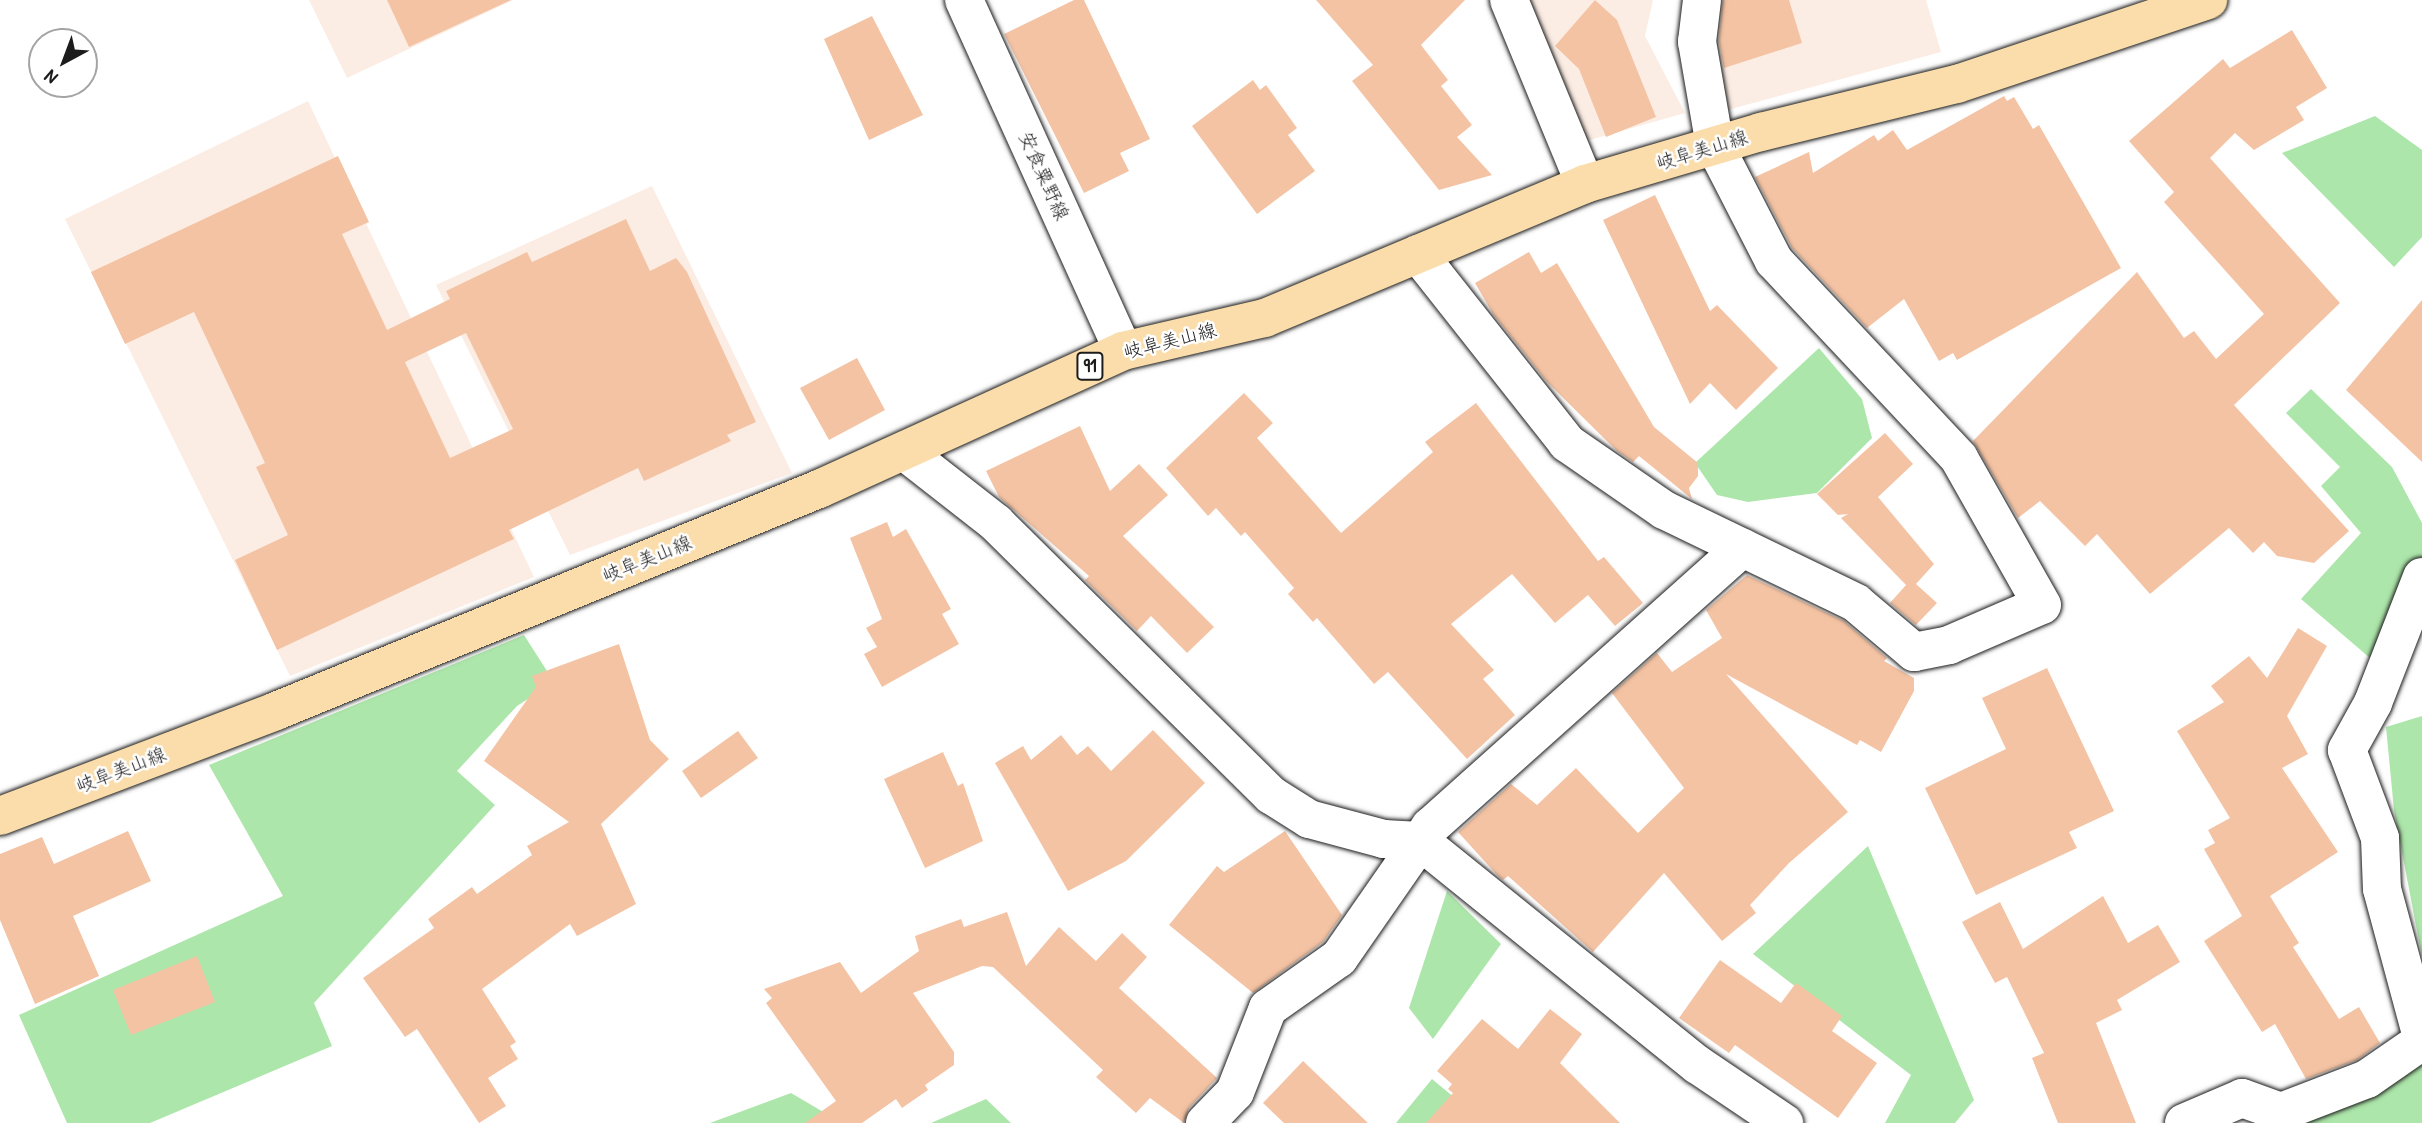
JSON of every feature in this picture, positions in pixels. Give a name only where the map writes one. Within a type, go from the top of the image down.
[{"type":"main road","name":"岐阜美山線","points":[[0,816],[288,706],[904,451],[1124,351],[1265,318],[1585,184],[1715,146],[1957,84],[2208,0]]},
{"type":"street","name":"安食粟野線","points":[[964,0],[1124,351]]},
{"type":"street","points":[[1509,0],[1585,184]]},
{"type":"street","points":[[1418,254],[1567,443],[1664,510],[1856,603],[1914,652],[1949,645],[2042,604],[1959,458],[1774,261],[1715,146],[1698,42],[1702,0]]},
{"type":"street","points":[[904,451],[996,523],[1271,795],[1309,819],[1384,839],[1420,841],[1698,1065],[1784,1123]]},
{"type":"street","points":[[1205,1123],[1235,1092],[1268,1008],[1339,958],[1430,827],[1742,548]]},
{"type":"street","points":[[2184,1123],[2242,1098],[2281,1112],[2367,1079],[2422,1039],[2382,889],[2380,838],[2347,750],[2373,703],[2422,577]]},
{"type":"shaded area","points":[[309,0],[513,0],[347,78]]},
{"type":"shaded area","points":[[1528,0],[1653,0],[1645,36],[1685,113],[1586,141]]},
{"type":"shaded area","points":[[1715,0],[1926,0],[1941,52],[1720,112],[1708,42]]},
{"type":"shaded area","points":[[308,101],[534,577],[290,676],[65,219]]},
{"type":"shaded area","points":[[652,186],[792,473],[570,555],[436,285]]},
{"type":"green space","points":[[2375,116],[2422,150],[2422,237],[2394,267],[2282,153]]},
{"type":"green space","points":[[1819,348],[1862,399],[1872,438],[1817,493],[1748,502],[1717,495],[1695,463]]},
{"type":"green space","points":[[2311,389],[2392,467],[2422,523],[2422,585],[2384,670],[2301,599],[2361,533],[2321,486],[2340,467],[2286,413]]},
{"type":"green space","points":[[524,635],[554,682],[517,706],[457,771],[495,805],[314,1003],[332,1046],[150,1123],[67,1123],[19,1015],[283,896],[209,765]]},
{"type":"green space","points":[[2422,716],[2422,957],[2394,810],[2386,727]]},
{"type":"green space","points":[[1868,846],[1974,1100],[1955,1123],[1885,1123],[1911,1075],[1753,954]]},
{"type":"green space","points":[[1447,891],[1501,944],[1433,1039],[1409,1008]]},
{"type":"green space","points":[[2422,1053],[2422,1123],[2293,1123]]},
{"type":"green space","points":[[1432,1079],[1485,1123],[1396,1123]]},
{"type":"green space","points":[[791,1093],[842,1123],[710,1123]]},
{"type":"green space","points":[[986,1099],[1011,1123],[931,1123]]},
{"type":"building","points":[[387,0],[511,0],[409,47]]},
{"type":"building","points":[[1074,0],[1084,0],[1150,139],[1120,153],[1129,171],[1084,193],[1004,34]]},
{"type":"building","points":[[1316,0],[1465,0],[1421,45],[1448,80],[1441,86],[1472,125],[1457,137],[1492,175],[1439,190],[1352,81],[1373,65]]},
{"type":"building","points":[[1595,0],[1617,20],[1656,117],[1606,137],[1579,69],[1555,46]]},
{"type":"building","points":[[1723,0],[1789,0],[1802,43],[1724,68],[1719,41]]},
{"type":"building","points":[[872,16],[923,115],[869,140],[824,39]]},
{"type":"building","points":[[2292,30],[2327,88],[2296,107],[2304,120],[2254,150],[2235,133],[2210,158],[2340,303],[2234,405],[2349,531],[2314,563],[2277,556],[2264,542],[2253,553],[2229,528],[2150,594],[2097,534],[2085,546],[2040,501],[2018,518],[1973,441],[2137,272],[2184,338],[2194,331],[2216,359],[2264,314],[2164,202],[2174,192],[2129,141],[2223,59],[2230,68]]},
{"type":"building","points":[[1253,80],[1260,90],[1266,85],[1297,128],[1288,135],[1315,171],[1257,214],[1192,126]]},
{"type":"building","points":[[2004,96],[2007,101],[2014,97],[2033,129],[2039,125],[2121,268],[1957,360],[1953,353],[1939,361],[1904,299],[1867,328],[1792,248],[1755,177],[1809,152],[1813,173],[1874,135],[1878,141],[1893,130],[1907,150]]},
{"type":"building","points":[[338,156],[369,222],[342,234],[387,330],[450,299],[446,291],[527,252],[532,262],[626,219],[650,271],[676,258],[687,272],[756,422],[727,435],[731,441],[644,481],[638,468],[509,530],[514,539],[277,650],[235,560],[288,535],[256,467],[265,463],[194,312],[125,344],[91,272]],"holes":[[[466,333],[513,429],[450,458],[405,362]]]},
{"type":"building","points":[[1655,195],[1710,311],[1717,305],[1778,368],[1736,410],[1710,383],[1690,404],[1603,220]]},
{"type":"building","points":[[1529,252],[1541,273],[1557,263],[1654,427],[1698,463],[1698,476],[1689,488],[1692,499],[1639,456],[1633,462],[1617,451],[1547,382],[1493,314],[1475,283]]},
{"type":"building","points":[[2422,300],[2422,462],[2346,390]]},
{"type":"building","points":[[857,358],[885,410],[829,440],[800,388]]},
{"type":"building","points":[[1244,393],[1273,423],[1257,438],[1341,533],[1433,452],[1425,442],[1476,403],[1598,561],[1604,557],[1643,603],[1615,626],[1588,595],[1555,623],[1512,574],[1451,624],[1494,670],[1483,679],[1515,715],[1467,759],[1388,672],[1374,684],[1317,618],[1313,622],[1288,594],[1294,588],[1245,532],[1241,536],[1216,508],[1208,516],[1166,468]]},
{"type":"building","points":[[1080,426],[1110,491],[1139,464],[1168,495],[1123,536],[1214,627],[1187,653],[1151,616],[1137,631],[1085,580],[1089,576],[999,497],[986,471]]},
{"type":"building","points":[[1885,433],[1913,464],[1878,497],[1934,564],[1916,584],[1937,603],[1916,625],[1890,603],[1906,585],[1841,518],[1848,514],[1838,515],[1817,494]]},
{"type":"building","points":[[887,522],[893,537],[906,529],[951,609],[942,614],[959,644],[882,687],[864,654],[877,647],[866,628],[882,619],[850,538]]},
{"type":"building","points":[[1747,575],[1844,621],[1887,658],[1884,661],[1914,678],[1914,691],[1881,752],[1860,740],[1857,745],[1726,674],[1848,812],[1789,863],[1750,905],[1756,913],[1722,941],[1664,873],[1593,952],[1508,876],[1503,880],[1498,876],[1458,832],[1511,784],[1537,805],[1576,768],[1638,833],[1684,788],[1612,693],[1657,653],[1672,672],[1722,638],[1706,610]]},
{"type":"building","points":[[2298,628],[2327,646],[2287,716],[2308,754],[2282,768],[2338,852],[2270,896],[2299,943],[2293,947],[2339,1019],[2359,1007],[2380,1043],[2357,1060],[2306,1079],[2275,1024],[2262,1032],[2204,941],[2242,916],[2204,849],[2215,843],[2208,830],[2230,818],[2177,731],[2224,702],[2211,686],[2249,656],[2267,678]]},
{"type":"building","points":[[619,644],[650,740],[669,759],[601,824],[636,904],[577,936],[570,924],[482,989],[516,1042],[510,1046],[518,1059],[488,1078],[506,1106],[479,1123],[417,1029],[405,1037],[363,978],[434,928],[428,919],[472,887],[477,894],[532,855],[527,846],[569,822],[484,761],[536,687],[532,676]]},
{"type":"building","points":[[2047,668],[2114,811],[2069,832],[2077,848],[1976,895],[1925,788],[2006,749],[1982,698]]},
{"type":"building","points":[[1153,730],[1205,783],[1126,861],[1068,891],[995,763],[1023,746],[1031,760],[1061,735],[1077,755],[1088,746],[1111,771]]},
{"type":"building","points":[[738,731],[758,758],[701,798],[682,771]]},
{"type":"building","points":[[943,752],[958,786],[963,783],[983,841],[925,868],[884,779]]},
{"type":"building","points":[[128,831],[151,881],[73,916],[99,976],[35,1004],[0,920],[0,854],[42,837],[54,864]]},
{"type":"building","points":[[1285,831],[1342,915],[1323,942],[1253,993],[1169,925],[1217,866],[1224,872]]},
{"type":"building","points":[[2103,896],[2128,943],[2158,925],[2180,962],[2117,1000],[2122,1010],[2096,1023],[2136,1123],[2058,1123],[2032,1058],[2044,1053],[2007,977],[1995,983],[1962,922],[2000,902],[2023,949]]},
{"type":"building","points":[[1007,912],[1026,966],[1059,927],[1096,961],[1122,933],[1147,957],[1119,988],[1217,1078],[1189,1108],[1184,1123],[1150,1098],[1136,1113],[1096,1077],[1103,1070],[993,967],[982,966],[913,993],[954,1052],[954,1065],[925,1085],[928,1090],[902,1108],[896,1099],[862,1123],[805,1123],[836,1101],[766,1003],[772,998],[764,989],[840,962],[861,993],[919,951],[915,936],[961,919],[964,927]]},
{"type":"building","points":[[197,956],[215,1002],[131,1035],[113,990]]},
{"type":"building","points":[[1720,960],[1781,1003],[1796,983],[1842,1016],[1832,1031],[1877,1063],[1838,1118],[1735,1045],[1729,1053],[1679,1018]]},
{"type":"building","points":[[1550,1009],[1582,1034],[1560,1063],[1620,1123],[1426,1123],[1453,1093],[1448,1089],[1452,1084],[1437,1071],[1482,1019],[1518,1049]]},
{"type":"building","points":[[1303,1061],[1368,1123],[1284,1123],[1263,1103]]}]
